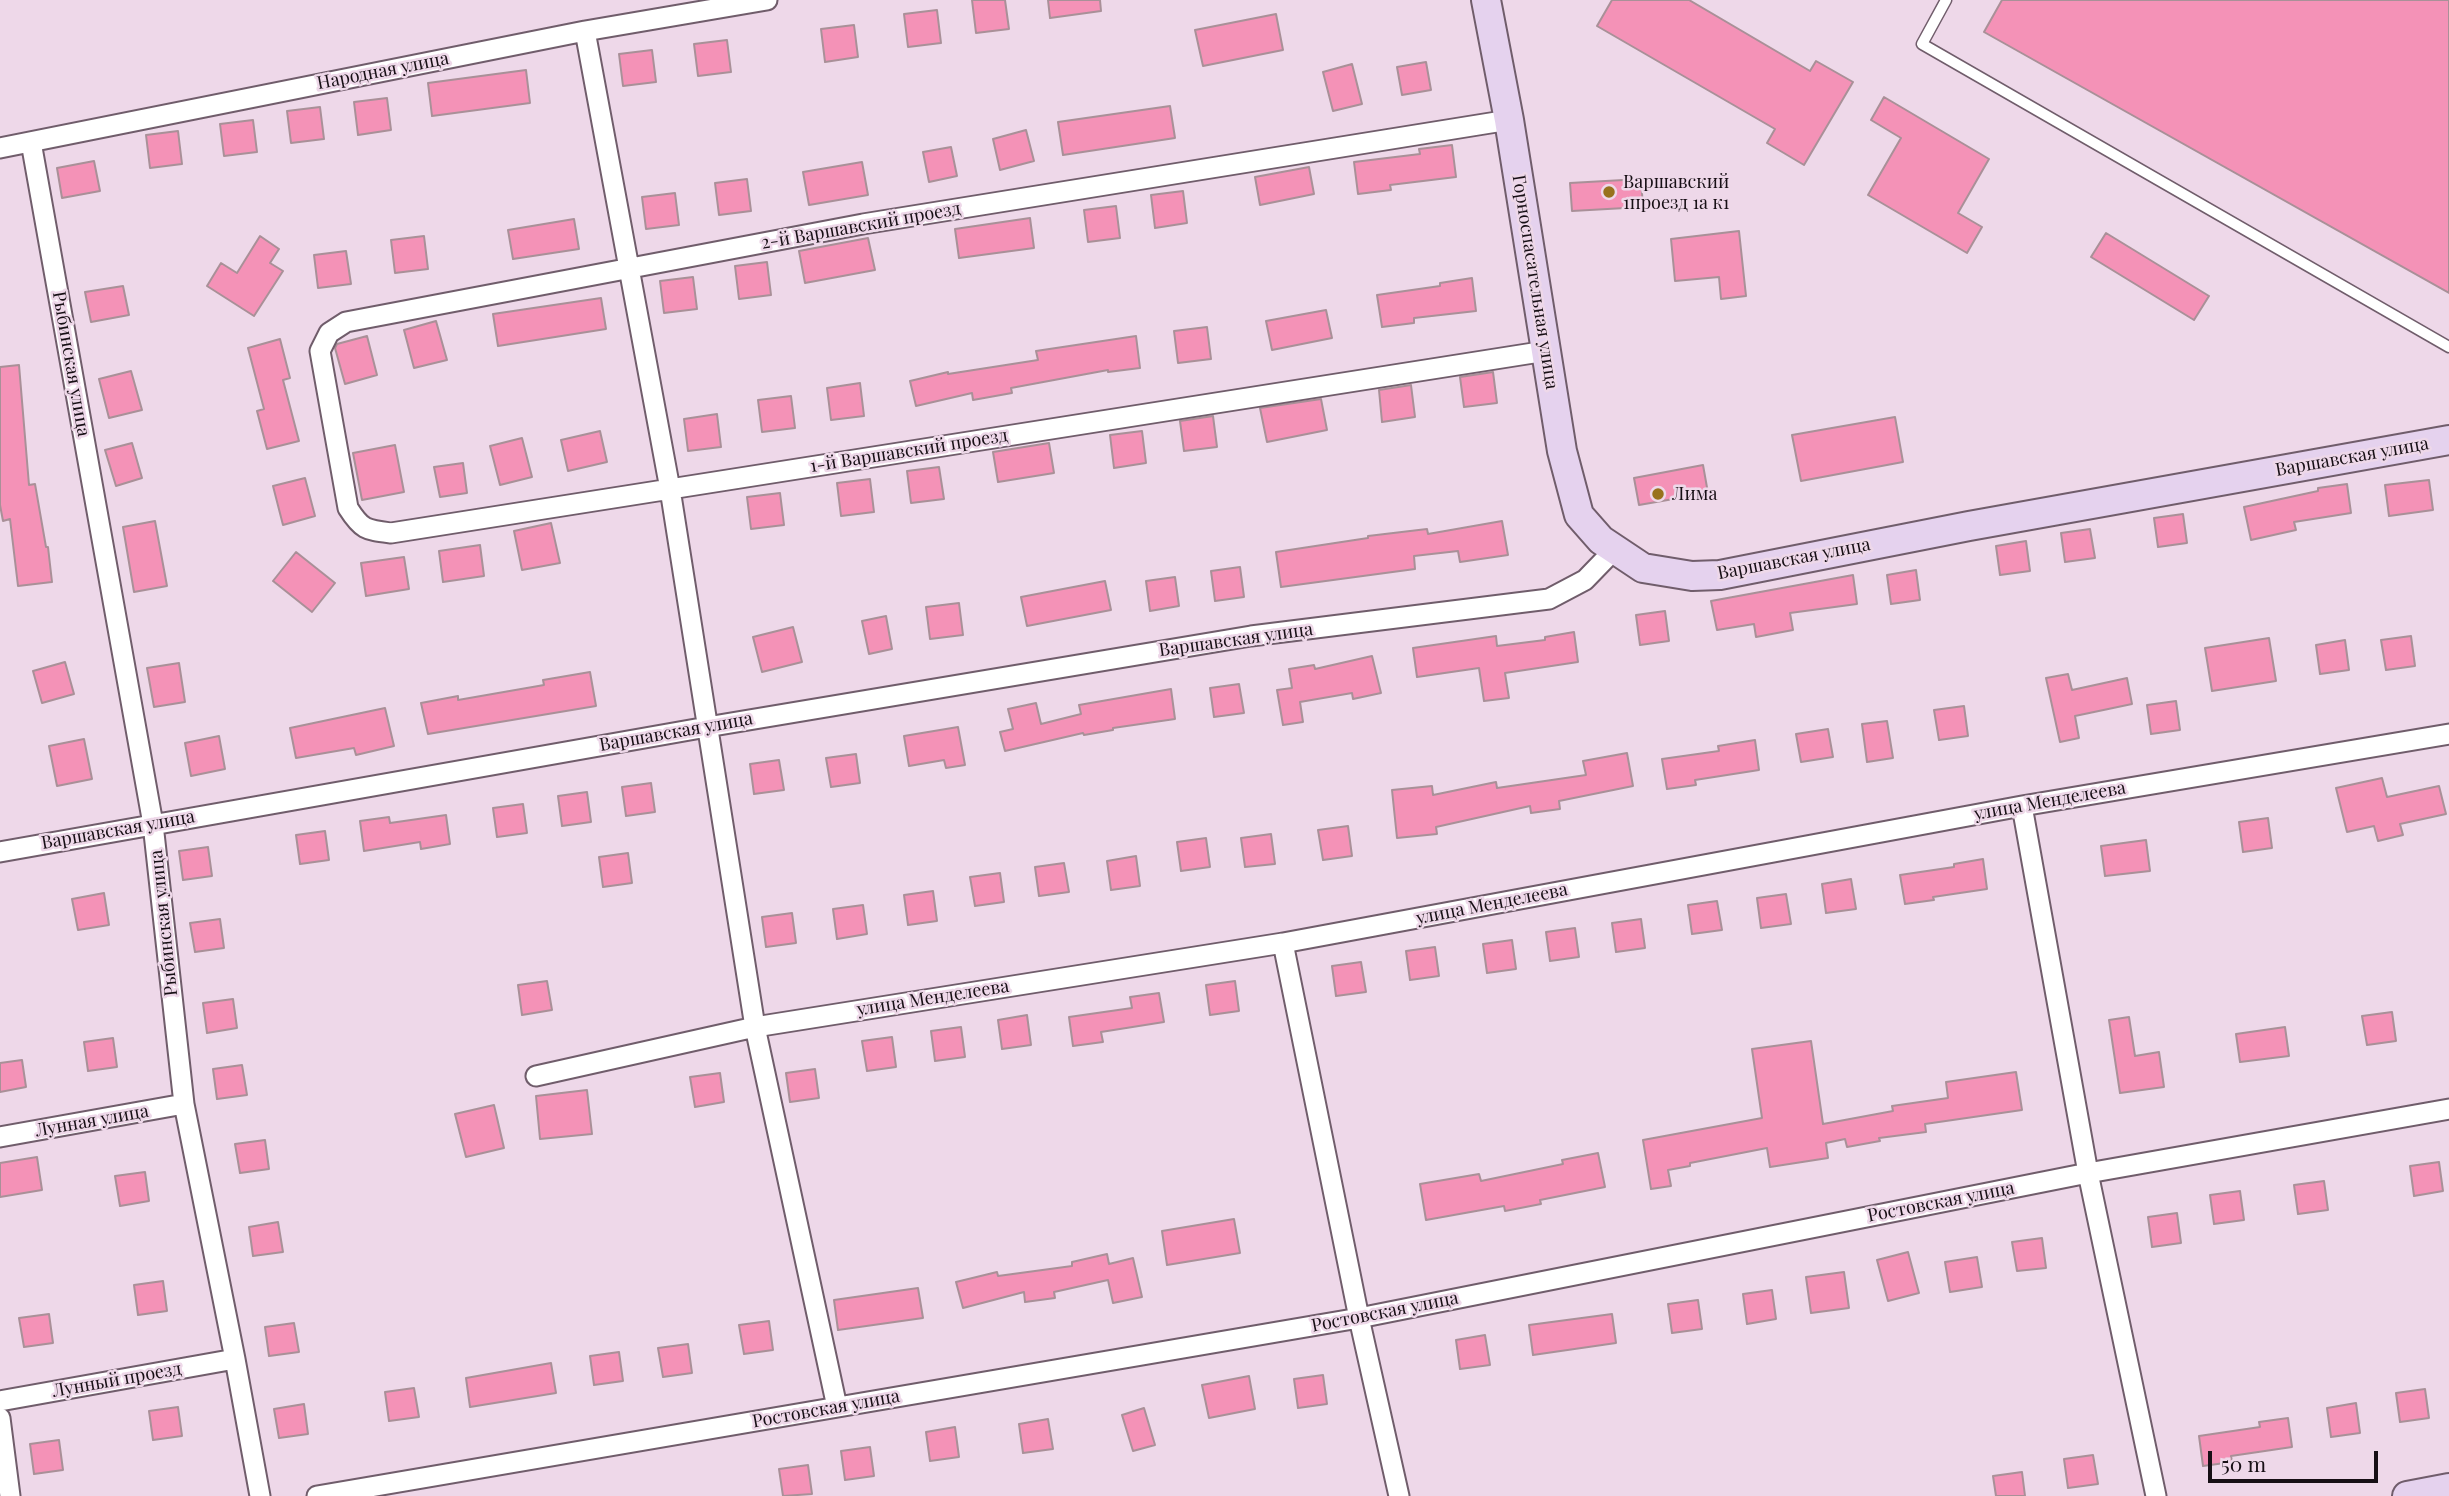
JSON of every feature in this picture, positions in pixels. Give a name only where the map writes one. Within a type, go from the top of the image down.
[{"type":"main road","name":"Горноспасательная улица","points":[[1486,0],[1510,120],[1562,451],[1579,515],[1601,540],[1615,548]]},
{"type":"main road","name":"Варшавская улица","points":[[1615,548],[1643,568],[1692,576],[1720,575],[1969,526],[2449,440]]},
{"type":"main road","points":[[2407,1496],[2449,1488]]},
{"type":"street","name":"Народная улица","points":[[0,148],[585,31],[767,0]]},
{"type":"street","points":[[585,31],[670,489],[755,1027],[837,1407]]},
{"type":"street","name":"2-й Варшавский проезд","points":[[337,443],[320,351],[329,333],[345,322],[863,224],[1510,120]]},
{"type":"street","name":"Рыбинская улица","points":[[31,142],[153,824],[184,1104],[260,1496]]},
{"type":"street","name":"1-й Варшавский проезд","points":[[337,443],[348,508],[356,521],[367,530],[391,533],[1546,351]]},
{"type":"street","name":"Варшавская улица","points":[[0,852],[707,727],[1251,636],[1549,600],[1585,580],[1615,548]]},
{"type":"street","name":"улица Менделеева","points":[[536,1076],[755,1027],[1283,943],[2022,806],[2449,734]]},
{"type":"street","points":[[2022,806],[2088,1173],[2156,1496]]},
{"type":"street","points":[[1283,943],[1359,1318],[1399,1496]]},
{"type":"street","name":"Лунная улица","points":[[0,1137],[184,1104]]},
{"type":"street","name":"Ростовская улица","points":[[317,1496],[1359,1318],[2088,1173],[2449,1109]]},
{"type":"street","name":"Лунный проезд","points":[[0,1401],[235,1359]]},
{"type":"street","points":[[0,1418],[10,1496]]},
{"type":"lane","points":[[1946,0],[1922,44],[2449,347]]},
{"type":"building","points":[[972,0],[1005,0],[1009,29],[976,33]]},
{"type":"building","points":[[1048,0],[1100,0],[1101,11],[1050,18]]},
{"type":"building","points":[[1612,0],[1689,0],[1810,71],[1816,61],[1853,82],[1804,165],[1767,143],[1775,129],[1597,26]]},
{"type":"building","points":[[2002,0],[2449,0],[2449,293],[1984,32]]},
{"type":"building","points":[[937,10],[941,43],[908,47],[904,14]]},
{"type":"building","points":[[1276,14],[1283,50],[1203,66],[1195,30]]},
{"type":"building","points":[[854,25],[858,57],[825,62],[821,29]]},
{"type":"building","points":[[727,40],[731,72],[698,76],[694,44]]},
{"type":"building","points":[[652,50],[656,82],[623,86],[619,54]]},
{"type":"building","points":[[1426,62],[1431,90],[1402,95],[1397,67]]},
{"type":"building","points":[[1352,64],[1362,104],[1333,111],[1323,72]]},
{"type":"building","points":[[526,70],[530,103],[432,116],[428,83]]},
{"type":"building","points":[[1884,97],[1989,159],[1958,213],[1982,227],[1967,253],[1868,195],[1901,138],[1871,120]]},
{"type":"building","points":[[387,98],[391,130],[358,135],[354,102]]},
{"type":"building","points":[[1170,106],[1175,138],[1063,155],[1058,122]]},
{"type":"building","points":[[320,107],[324,139],[291,143],[287,111]]},
{"type":"building","points":[[253,120],[257,152],[224,156],[220,124]]},
{"type":"building","points":[[1026,130],[1034,161],[1000,170],[993,139]]},
{"type":"building","points":[[178,131],[182,164],[150,168],[146,135]]},
{"type":"building","points":[[1452,145],[1456,177],[1390,185],[1391,190],[1358,194],[1354,162],[1420,154],[1419,149]]},
{"type":"building","points":[[951,147],[957,176],[929,182],[923,152]]},
{"type":"building","points":[[94,161],[100,191],[62,198],[57,168]]},
{"type":"building","points":[[862,162],[868,195],[809,205],[803,172]]},
{"type":"building","points":[[1309,167],[1314,194],[1260,205],[1255,177]]},
{"type":"building","points":[[747,179],[751,211],[719,215],[715,183]]},
{"type":"building","points":[[1641,179],[1643,207],[1572,211],[1570,183]]},
{"type":"building","points":[[1183,191],[1187,223],[1155,228],[1151,195]]},
{"type":"building","points":[[675,193],[679,225],[646,229],[642,197]]},
{"type":"building","points":[[1116,206],[1120,238],[1088,242],[1084,210]]},
{"type":"building","points":[[1030,218],[1034,248],[959,258],[955,229]]},
{"type":"building","points":[[574,219],[579,249],[513,259],[508,230]]},
{"type":"building","points":[[1739,231],[1746,296],[1721,299],[1719,277],[1675,281],[1671,239]]},
{"type":"building","points":[[2106,233],[2209,296],[2194,320],[2091,257]]},
{"type":"building","points":[[260,236],[279,249],[270,263],[283,271],[254,316],[207,286],[221,263],[237,273]]},
{"type":"building","points":[[424,236],[428,269],[395,273],[391,240]]},
{"type":"building","points":[[868,238],[875,270],[805,283],[799,251]]},
{"type":"building","points":[[346,251],[351,284],[318,288],[314,255]]},
{"type":"building","points":[[767,262],[771,295],[739,299],[735,266]]},
{"type":"building","points":[[693,277],[697,309],[664,313],[660,281]]},
{"type":"building","points":[[1472,278],[1476,311],[1414,318],[1414,323],[1382,327],[1377,295],[1440,286],[1440,283]]},
{"type":"building","points":[[123,286],[129,315],[91,322],[85,292]]},
{"type":"building","points":[[601,298],[606,329],[498,346],[493,314]]},
{"type":"building","points":[[1326,310],[1332,338],[1272,350],[1266,321]]},
{"type":"building","points":[[436,321],[447,360],[414,368],[404,330]]},
{"type":"building","points":[[1207,327],[1211,359],[1178,363],[1174,331]]},
{"type":"building","points":[[367,336],[377,375],[345,384],[335,348],[337,344]]},
{"type":"building","points":[[1136,336],[1140,368],[1108,370],[1011,388],[1012,393],[973,400],[972,393],[916,406],[910,381],[948,372],[1038,360],[1036,351]]},
{"type":"building","points":[[280,339],[290,378],[283,380],[299,441],[267,449],[257,411],[264,409],[248,348]]},
{"type":"building","points":[[19,365],[29,485],[35,484],[52,582],[18,586],[10,519],[3,521],[0,505],[0,367]]},
{"type":"building","points":[[131,371],[142,410],[109,418],[99,379]]},
{"type":"building","points":[[1493,372],[1497,403],[1464,407],[1460,377]]},
{"type":"building","points":[[860,383],[864,416],[831,420],[827,388]]},
{"type":"building","points":[[1411,385],[1415,417],[1382,422],[1379,390]]},
{"type":"building","points":[[791,396],[795,428],[762,432],[758,400]]},
{"type":"building","points":[[1321,399],[1327,430],[1267,442],[1260,408]]},
{"type":"building","points":[[717,414],[721,447],[688,451],[684,419]]},
{"type":"building","points":[[1213,416],[1217,447],[1184,451],[1180,421]]},
{"type":"building","points":[[1895,417],[1903,462],[1801,481],[1792,435]]},
{"type":"building","points":[[600,431],[607,462],[568,471],[561,440]]},
{"type":"building","points":[[1142,431],[1146,463],[1114,468],[1110,435]]},
{"type":"building","points":[[522,438],[532,477],[500,485],[490,446]]},
{"type":"building","points":[[132,443],[142,478],[116,486],[105,450]]},
{"type":"building","points":[[1049,443],[1054,473],[998,482],[993,452]]},
{"type":"building","points":[[395,445],[404,492],[362,500],[353,453]]},
{"type":"building","points":[[463,463],[467,493],[440,497],[434,467]]},
{"type":"building","points":[[1703,465],[1708,493],[1639,505],[1634,478]]},
{"type":"building","points":[[939,467],[944,499],[911,503],[907,471]]},
{"type":"building","points":[[305,478],[315,516],[283,525],[273,486]]},
{"type":"building","points":[[870,479],[874,512],[841,516],[837,483]]},
{"type":"building","points":[[2429,480],[2433,510],[2389,516],[2385,485]]},
{"type":"building","points":[[2347,484],[2351,513],[2294,522],[2296,530],[2251,540],[2244,507],[2318,491],[2318,488]]},
{"type":"building","points":[[780,493],[784,525],[751,529],[747,497]]},
{"type":"building","points":[[2183,514],[2187,543],[2158,547],[2154,518]]},
{"type":"building","points":[[155,521],[167,586],[134,592],[123,527]]},
{"type":"building","points":[[1502,521],[1508,555],[1460,562],[1458,551],[1414,556],[1415,569],[1281,587],[1276,552],[1368,536],[1427,529],[1428,534]]},
{"type":"building","points":[[551,523],[560,563],[522,570],[514,531]]},
{"type":"building","points":[[2090,529],[2095,558],[2065,562],[2061,533]]},
{"type":"building","points":[[2026,541],[2030,571],[2000,575],[1996,546]]},
{"type":"building","points":[[480,545],[484,576],[443,582],[439,551]]},
{"type":"building","points":[[296,552],[335,583],[312,612],[273,581]]},
{"type":"building","points":[[404,557],[409,589],[366,596],[361,563]]},
{"type":"building","points":[[1240,567],[1244,597],[1215,601],[1211,571]]},
{"type":"building","points":[[1916,570],[1920,600],[1891,604],[1887,575]]},
{"type":"building","points":[[1853,575],[1857,604],[1790,613],[1793,630],[1756,637],[1754,624],[1717,630],[1711,601]]},
{"type":"building","points":[[1175,577],[1179,606],[1150,611],[1146,581]]},
{"type":"building","points":[[1105,581],[1111,610],[1027,626],[1021,597]]},
{"type":"building","points":[[959,603],[963,635],[930,639],[926,607]]},
{"type":"building","points":[[1665,611],[1669,641],[1640,645],[1636,615]]},
{"type":"building","points":[[886,616],[892,649],[869,654],[862,621]]},
{"type":"building","points":[[793,627],[802,662],[762,672],[753,637]]},
{"type":"building","points":[[1574,632],[1578,662],[1505,673],[1509,698],[1484,701],[1479,668],[1417,677],[1413,648],[1496,636],[1497,646],[1545,640],[1545,637]]},
{"type":"building","points":[[2411,636],[2415,666],[2386,670],[2381,640]]},
{"type":"building","points":[[2269,638],[2276,681],[2212,691],[2205,648]]},
{"type":"building","points":[[2345,640],[2349,670],[2320,674],[2316,645]]},
{"type":"building","points":[[1372,656],[1381,693],[1353,699],[1352,693],[1300,702],[1303,722],[1283,725],[1277,690],[1292,688],[1289,669],[1314,665],[1315,669]]},
{"type":"building","points":[[65,662],[74,694],[42,703],[33,671]]},
{"type":"building","points":[[179,663],[185,702],[154,707],[147,668]]},
{"type":"building","points":[[590,672],[596,706],[428,734],[421,703],[458,696],[458,700],[544,685],[543,680]]},
{"type":"building","points":[[2068,674],[2072,690],[2127,678],[2132,704],[2075,716],[2079,738],[2060,742],[2046,678]]},
{"type":"building","points":[[1239,684],[1244,713],[1214,717],[1210,688]]},
{"type":"building","points":[[1171,689],[1175,719],[1084,735],[1083,733],[1005,751],[1000,732],[1013,729],[1008,709],[1036,703],[1041,724],[1081,714],[1079,705]]},
{"type":"building","points":[[2176,701],[2180,730],[2151,734],[2147,705]]},
{"type":"building","points":[[1964,706],[1968,736],[1939,740],[1934,710]]},
{"type":"building","points":[[385,708],[394,746],[356,755],[354,748],[296,758],[290,728]]},
{"type":"building","points":[[1887,721],[1893,758],[1867,762],[1862,724]]},
{"type":"building","points":[[958,727],[965,765],[946,768],[944,760],[909,766],[904,736]]},
{"type":"building","points":[[1828,729],[1833,757],[1801,762],[1796,734]]},
{"type":"building","points":[[219,736],[225,769],[191,776],[185,743]]},
{"type":"building","points":[[84,739],[92,779],[57,786],[49,746]]},
{"type":"building","points":[[1755,740],[1759,770],[1695,780],[1696,785],[1667,789],[1662,759],[1719,751],[1718,746]]},
{"type":"building","points":[[1627,753],[1633,786],[1559,801],[1560,809],[1531,813],[1530,806],[1436,827],[1437,834],[1397,838],[1392,790],[1432,786],[1433,795],[1496,782],[1497,788],[1586,775],[1583,761]]},
{"type":"building","points":[[856,754],[860,783],[831,787],[826,758]]},
{"type":"building","points":[[779,760],[784,790],[754,794],[750,764]]},
{"type":"building","points":[[2382,778],[2387,797],[2439,786],[2446,814],[2400,824],[2403,835],[2378,841],[2374,826],[2347,832],[2336,788]]},
{"type":"building","points":[[651,783],[655,812],[626,816],[622,787]]},
{"type":"building","points":[[587,792],[591,822],[562,826],[558,796]]},
{"type":"building","points":[[523,804],[527,833],[497,837],[493,808]]},
{"type":"building","points":[[446,815],[450,844],[421,849],[420,842],[364,851],[360,821],[389,817],[390,823]]},
{"type":"building","points":[[2268,818],[2272,848],[2243,852],[2239,822]]},
{"type":"building","points":[[1348,826],[1352,856],[1323,860],[1318,830]]},
{"type":"building","points":[[325,831],[329,860],[300,864],[296,835]]},
{"type":"building","points":[[1271,834],[1275,864],[1245,867],[1241,838]]},
{"type":"building","points":[[1206,838],[1210,867],[1181,871],[1177,842]]},
{"type":"building","points":[[2146,840],[2150,871],[2105,876],[2101,846]]},
{"type":"building","points":[[208,847],[212,876],[183,880],[179,851]]},
{"type":"building","points":[[628,853],[632,883],[603,887],[599,857]]},
{"type":"building","points":[[1136,856],[1140,886],[1111,890],[1107,861]]},
{"type":"building","points":[[1983,859],[1987,889],[1905,904],[1900,875],[1954,867],[1954,864]]},
{"type":"building","points":[[1064,863],[1069,892],[1039,896],[1035,867]]},
{"type":"building","points":[[1000,873],[1004,902],[975,906],[970,877]]},
{"type":"building","points":[[1851,879],[1856,909],[1826,913],[1822,884]]},
{"type":"building","points":[[933,891],[937,921],[908,925],[904,895]]},
{"type":"building","points":[[104,893],[109,925],[78,930],[72,899]]},
{"type":"building","points":[[1786,894],[1791,924],[1761,928],[1757,898]]},
{"type":"building","points":[[1717,901],[1722,930],[1692,934],[1688,905]]},
{"type":"building","points":[[863,905],[867,934],[837,939],[833,909]]},
{"type":"building","points":[[792,913],[796,943],[766,947],[762,917]]},
{"type":"building","points":[[220,919],[224,948],[195,952],[190,923]]},
{"type":"building","points":[[1641,919],[1645,948],[1616,952],[1612,923]]},
{"type":"building","points":[[1575,928],[1579,957],[1550,961],[1546,932]]},
{"type":"building","points":[[1512,940],[1516,969],[1487,973],[1483,944]]},
{"type":"building","points":[[1435,947],[1439,976],[1410,980],[1406,951]]},
{"type":"building","points":[[1361,962],[1366,992],[1336,996],[1332,966]]},
{"type":"building","points":[[547,981],[552,1010],[522,1015],[518,985]]},
{"type":"building","points":[[1235,981],[1239,1011],[1210,1015],[1206,985]]},
{"type":"building","points":[[1159,993],[1164,1022],[1101,1032],[1103,1042],[1073,1046],[1069,1017],[1132,1008],[1130,997]]},
{"type":"building","points":[[233,999],[237,1028],[207,1033],[203,1003]]},
{"type":"building","points":[[2392,1012],[2396,1041],[2367,1045],[2362,1016]]},
{"type":"building","points":[[1027,1015],[1031,1045],[1002,1049],[998,1020]]},
{"type":"building","points":[[2129,1017],[2135,1056],[2159,1052],[2164,1087],[2120,1093],[2109,1020]]},
{"type":"building","points":[[961,1027],[965,1057],[935,1061],[931,1031]]},
{"type":"building","points":[[2285,1027],[2289,1056],[2240,1062],[2236,1034]]},
{"type":"building","points":[[892,1037],[896,1067],[867,1071],[862,1041]]},
{"type":"building","points":[[113,1038],[117,1067],[88,1071],[84,1042]]},
{"type":"building","points":[[1811,1041],[1823,1124],[1893,1111],[1892,1106],[1948,1098],[1946,1082],[2016,1072],[2022,1110],[1925,1124],[1926,1132],[1879,1138],[1880,1141],[1847,1147],[1845,1139],[1826,1143],[1828,1158],[1770,1167],[1767,1148],[1690,1163],[1690,1166],[1668,1170],[1671,1186],[1651,1189],[1643,1140],[1762,1118],[1752,1049]]},
{"type":"building","points":[[22,1060],[26,1087],[0,1092],[0,1063]]},
{"type":"building","points":[[242,1065],[247,1095],[217,1099],[213,1069]]},
{"type":"building","points":[[815,1069],[819,1098],[790,1102],[786,1073]]},
{"type":"building","points":[[720,1073],[724,1102],[695,1107],[690,1077]]},
{"type":"building","points":[[587,1090],[592,1134],[540,1139],[536,1096]]},
{"type":"building","points":[[494,1105],[504,1148],[466,1157],[455,1114]]},
{"type":"building","points":[[265,1140],[269,1169],[240,1173],[235,1144]]},
{"type":"building","points":[[1598,1153],[1605,1187],[1540,1200],[1541,1204],[1505,1211],[1504,1206],[1426,1220],[1420,1184],[1479,1174],[1481,1181],[1563,1164],[1562,1160]]},
{"type":"building","points":[[37,1157],[42,1190],[0,1197],[0,1163]]},
{"type":"building","points":[[2439,1162],[2443,1191],[2414,1196],[2410,1166]]},
{"type":"building","points":[[145,1172],[149,1201],[120,1206],[115,1176]]},
{"type":"building","points":[[2324,1181],[2328,1210],[2298,1214],[2294,1185]]},
{"type":"building","points":[[2240,1191],[2244,1220],[2214,1224],[2210,1195]]},
{"type":"building","points":[[2177,1213],[2181,1243],[2152,1247],[2148,1217]]},
{"type":"building","points":[[1234,1219],[1240,1253],[1167,1265],[1162,1231]]},
{"type":"building","points":[[278,1222],[283,1252],[253,1256],[249,1227]]},
{"type":"building","points":[[2042,1238],[2046,1268],[2017,1271],[2012,1242]]},
{"type":"building","points":[[1908,1252],[1919,1293],[1888,1301],[1877,1260]]},
{"type":"building","points":[[1107,1254],[1109,1264],[1133,1258],[1142,1297],[1113,1303],[1108,1280],[1054,1292],[1055,1298],[1025,1302],[1024,1292],[963,1308],[956,1282],[997,1272],[998,1276],[1072,1266],[1072,1262]]},
{"type":"building","points":[[1977,1257],[1982,1287],[1950,1292],[1945,1262]]},
{"type":"building","points":[[1844,1272],[1849,1308],[1811,1313],[1806,1277]]},
{"type":"building","points":[[163,1281],[167,1311],[138,1315],[134,1285]]},
{"type":"building","points":[[918,1288],[923,1318],[838,1330],[834,1300]]},
{"type":"building","points":[[1772,1290],[1776,1319],[1747,1324],[1743,1294]]},
{"type":"building","points":[[1698,1300],[1702,1329],[1672,1333],[1668,1304]]},
{"type":"building","points":[[49,1314],[53,1343],[24,1347],[19,1318]]},
{"type":"building","points":[[1612,1314],[1616,1343],[1533,1355],[1529,1325]]},
{"type":"building","points":[[769,1321],[773,1350],[744,1354],[739,1325]]},
{"type":"building","points":[[294,1323],[299,1352],[269,1356],[265,1327]]},
{"type":"building","points":[[1485,1335],[1490,1365],[1460,1369],[1456,1340]]},
{"type":"building","points":[[688,1344],[692,1373],[663,1377],[658,1348]]},
{"type":"building","points":[[619,1352],[623,1381],[594,1385],[590,1356]]},
{"type":"building","points":[[551,1363],[556,1393],[470,1407],[466,1378]]},
{"type":"building","points":[[1323,1375],[1327,1404],[1298,1408],[1294,1379]]},
{"type":"building","points":[[1249,1376],[1255,1409],[1209,1418],[1202,1385]]},
{"type":"building","points":[[414,1388],[419,1417],[389,1421],[385,1392]]},
{"type":"building","points":[[2425,1389],[2429,1418],[2400,1422],[2396,1393]]},
{"type":"building","points":[[2356,1403],[2360,1433],[2331,1437],[2327,1408]]},
{"type":"building","points":[[304,1404],[308,1434],[279,1438],[274,1409]]},
{"type":"building","points":[[178,1407],[182,1436],[153,1440],[149,1411]]},
{"type":"building","points":[[1144,1408],[1155,1445],[1133,1451],[1122,1415]]},
{"type":"building","points":[[2288,1418],[2292,1447],[2231,1456],[2232,1462],[2203,1466],[2199,1436],[2260,1427],[2259,1422]]},
{"type":"building","points":[[1048,1419],[1053,1449],[1023,1453],[1019,1424]]},
{"type":"building","points":[[955,1427],[959,1457],[930,1461],[926,1432]]},
{"type":"building","points":[[59,1440],[63,1470],[34,1474],[30,1444]]},
{"type":"building","points":[[870,1447],[874,1476],[845,1480],[841,1451]]},
{"type":"building","points":[[2093,1455],[2098,1484],[2068,1488],[2064,1459]]},
{"type":"building","points":[[808,1465],[812,1494],[783,1496],[779,1469]]},
{"type":"building","points":[[2022,1472],[2025,1496],[1996,1496],[1993,1476]]},
{"type":"place","name":"Варшавский 1проезд 1а к1","points":[[1609,192]]},
{"type":"place","name":"Лима","points":[[1658,494]]}]
